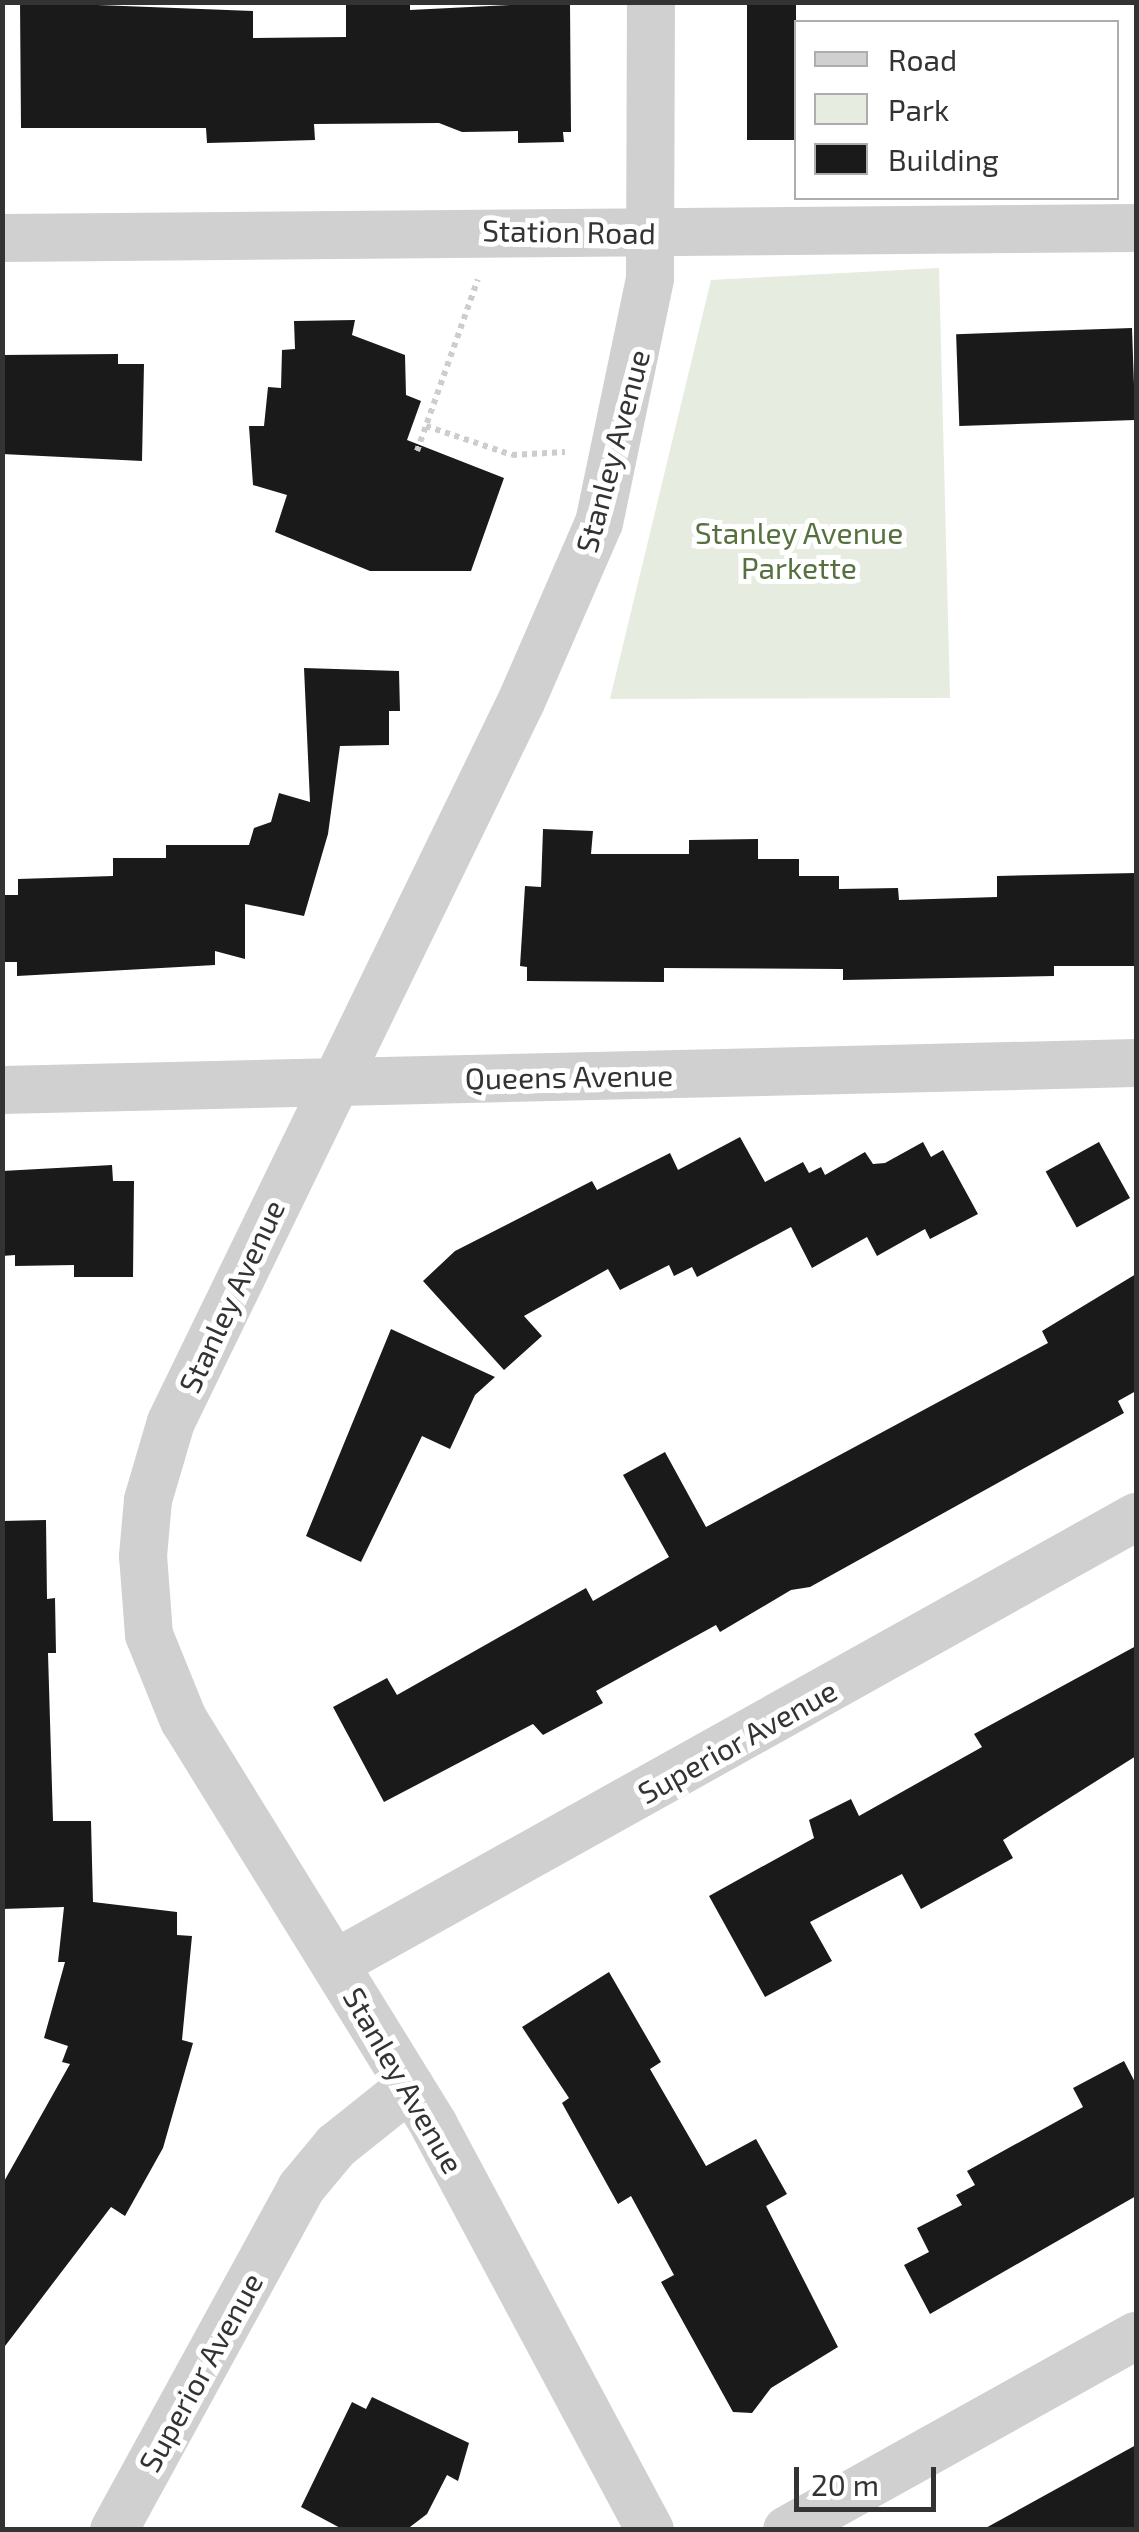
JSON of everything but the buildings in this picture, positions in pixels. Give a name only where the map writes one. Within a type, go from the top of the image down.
[{"type":"street","name":"Stanley Avenue","points":[[650,2],[652,233],[641,348],[616,453],[567,602],[171,1422],[152,1482],[143,1556],[149,1635],[184,1721],[410,2087],[650,2530]]},
{"type":"street","name":"Station Road","points":[[2,238],[477,228],[652,233],[1136,228]]},
{"type":"street","name":"Queens Avenue","points":[[2,1090],[1136,1063]]},
{"type":"street","name":"Superior Avenue","points":[[336,1964],[1136,1517]]},
{"type":"street","name":"Superior Avenue","points":[[114,2530],[301,2188],[336,2146],[410,2087]]},
{"type":"street","points":[[786,2530],[1136,2336]]},
{"type":"path","points":[[417,451],[478,292],[477,228]]},
{"type":"path","points":[[426,426],[512,455],[616,453]]},
{"type":"green space","name":"Stanley Avenue Parkette","points":[[939,268],[950,698],[610,699],[711,280]]}]
